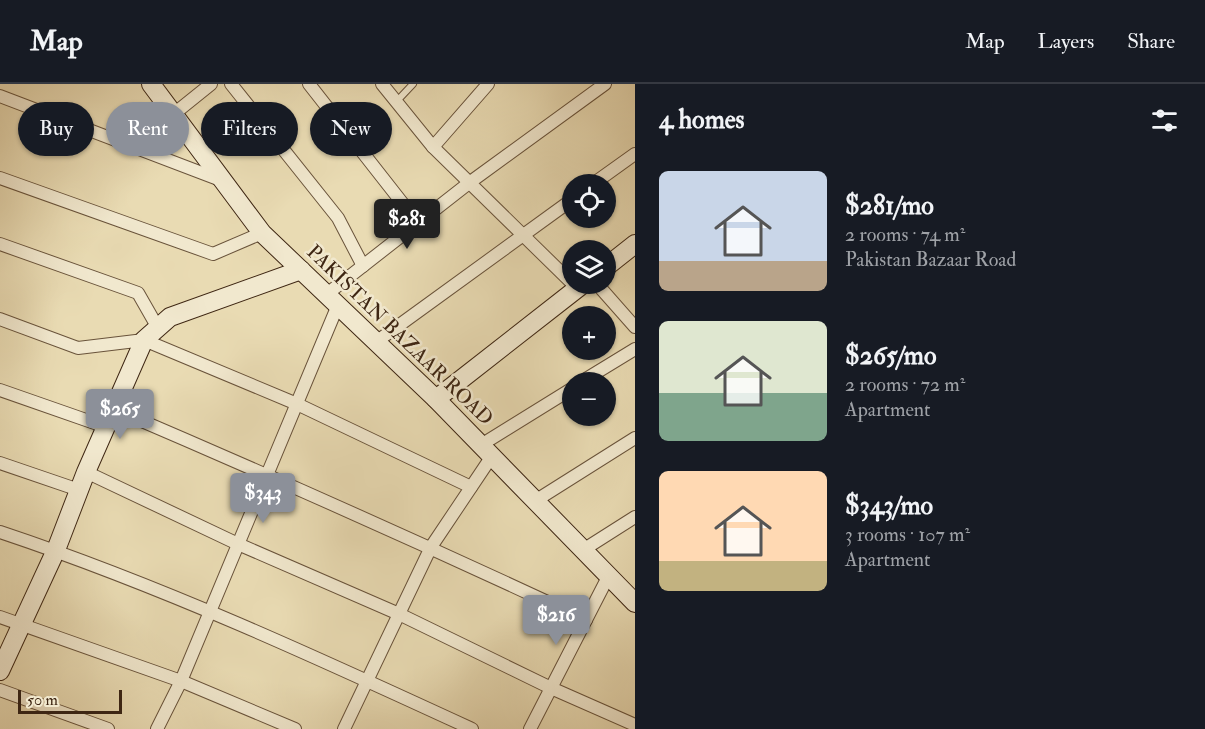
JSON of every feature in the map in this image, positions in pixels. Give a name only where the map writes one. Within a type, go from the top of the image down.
[{"type":"street","name":"PAKISTAN BAZAAR ROAD","points":[[151,84],[166,102]]},
{"type":"street","points":[[189,102],[211,84]]},
{"type":"street","points":[[231,84],[338,218],[363,266]]},
{"type":"street","points":[[309,84],[418,223]]},
{"type":"street","points":[[382,84],[433,147],[523,236],[562,270]]},
{"type":"street","points":[[433,147],[488,84]]},
{"type":"street","points":[[157,729],[181,681],[297,404],[332,300],[363,266],[469,183],[605,84]]},
{"type":"street","points":[[0,96],[224,182]]},
{"type":"street","name":"PAKISTAN BAZAAR ROAD","points":[[189,133],[262,233],[436,399],[635,603]]},
{"type":"street","points":[[607,174],[635,154]]},
{"type":"street","points":[[0,178],[213,254],[262,233]]},
{"type":"street","points":[[376,342],[562,207]]},
{"type":"street","points":[[0,244],[138,293],[151,334]]},
{"type":"street","points":[[616,259],[635,244]]},
{"type":"street","points":[[0,671],[56,550],[106,427],[151,334],[170,317],[301,270]]},
{"type":"street","points":[[436,399],[570,294]]},
{"type":"street","points":[[606,294],[635,327]]},
{"type":"street","points":[[0,319],[78,348],[151,334],[471,487]]},
{"type":"street","points":[[597,372],[635,349]]},
{"type":"street","points":[[0,390],[106,427]]},
{"type":"street","points":[[344,729],[431,548],[471,487],[486,450],[562,396]]},
{"type":"street","points":[[114,410],[267,474],[586,620]]},
{"type":"street","points":[[535,501],[635,438]]},
{"type":"street","points":[[0,463],[79,490]]},
{"type":"street","points":[[86,472],[238,544],[399,614],[551,688],[635,724]]},
{"type":"street","points":[[583,550],[635,517]]},
{"type":"street","points":[[0,532],[56,550],[209,613],[472,729]]},
{"type":"street","points":[[530,729],[608,577]]},
{"type":"street","points":[[0,617],[181,681],[295,729]]},
{"type":"street","points":[[0,690],[108,729]]},
{"type":"lane","points":[[396,102],[413,84]]}]
